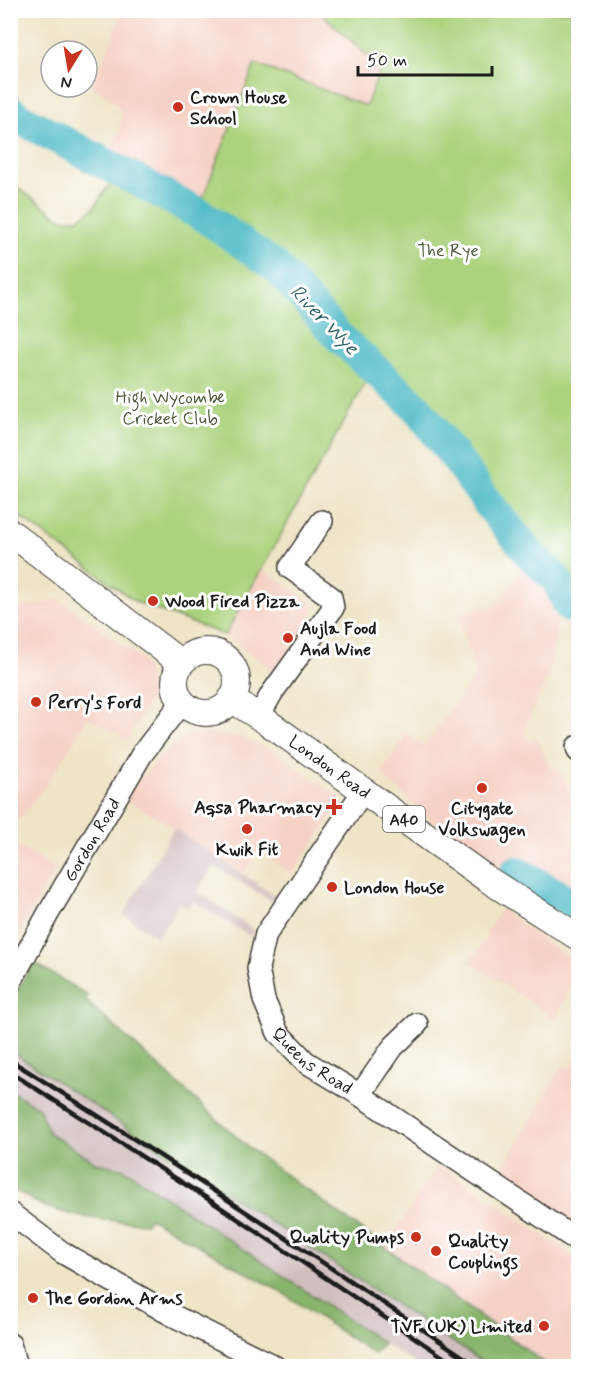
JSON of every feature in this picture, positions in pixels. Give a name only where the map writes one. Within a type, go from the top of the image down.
[{"type":"main road","points":[[10,532],[181,663]]},
{"type":"main road","points":[[205,650],[228,660],[237,678],[236,689],[231,699],[224,707],[215,711],[204,713],[189,708],[182,702],[174,682],[181,663],[194,653],[205,650]]},
{"type":"main road","name":"London Road","points":[[231,699],[259,716],[487,879],[578,934]]},
{"type":"street","points":[[259,716],[272,693],[333,608],[331,597],[290,568],[322,521]]},
{"type":"street","name":"Gordon Road","points":[[11,980],[142,754],[182,702]]},
{"type":"street","name":"Queens Road","points":[[364,790],[266,934],[258,968],[264,1000],[278,1033],[306,1062],[360,1095],[579,1241]]},
{"type":"street","points":[[360,1095],[393,1047],[417,1024]]},
{"type":"street","points":[[10,1213],[63,1253],[168,1313],[274,1366]]},
{"type":"street","points":[[10,1344],[16,1366]]},
{"type":"shaded area","name":"Crown House School","points":[[122,11],[319,11],[382,68],[365,107],[255,65],[200,205],[126,167],[112,156],[109,150],[119,132],[121,121],[119,108],[115,102],[99,92],[99,69]]},
{"type":"shaded area","points":[[527,564],[540,581],[550,588],[559,612],[550,670],[524,731],[529,740],[535,739],[535,732],[551,770],[557,768],[562,774],[578,812],[578,904],[571,916],[452,840],[380,773],[407,734],[424,746],[476,676],[458,614],[496,605]]},
{"type":"shaded area","points":[[262,569],[310,602],[314,612],[276,673],[225,635]]},
{"type":"shaded area","points":[[57,598],[143,660],[153,693],[127,740],[88,717],[56,771],[23,816],[16,820],[10,818],[11,608],[54,601]]},
{"type":"shaded area","points":[[190,734],[241,738],[272,750],[343,800],[292,874],[259,851],[243,874],[174,828],[123,798],[161,756]]},
{"type":"shaded area","points":[[174,828],[277,897],[273,902],[214,866],[197,891],[254,930],[251,937],[194,901],[188,908],[180,903],[157,938],[124,914]]},
{"type":"shaded area","points":[[10,842],[56,868],[18,935],[11,930]]},
{"type":"shaded area","points":[[501,909],[546,943],[578,961],[578,974],[555,1019],[470,962],[488,935],[486,933]]},
{"type":"shaded area","points":[[87,995],[85,1000],[249,1148],[552,1366],[420,1366],[383,1343],[376,1352],[278,1290],[150,1218],[146,1223],[46,1206],[21,1192],[11,1190],[10,1004]]},
{"type":"shaded area","points":[[578,1054],[578,1228],[499,1174],[563,1064],[571,1068]]},
{"type":"shaded area","points":[[439,1165],[578,1259],[578,1359],[573,1366],[552,1366],[384,1247]]},
{"type":"green space","name":"The Rye","points":[[319,11],[578,11],[578,604],[573,598],[576,592],[563,579],[547,554],[533,546],[410,390],[353,341],[320,300],[260,241],[200,205],[255,64],[366,106],[381,68]]},
{"type":"green space","name":"High Wycombe Cricket Club","points":[[111,182],[192,222],[249,257],[271,276],[304,318],[306,316],[368,378],[225,635],[136,602],[11,510],[11,187],[12,184],[62,219],[78,219],[93,209]]},
{"type":"green space","points":[[33,962],[87,995],[85,1000],[249,1148],[548,1366],[489,1366],[11,1051],[10,1004]]},
{"type":"green space","points":[[11,1091],[39,1108],[49,1133],[97,1163],[124,1169],[383,1343],[374,1354],[278,1290],[150,1218],[146,1223],[82,1217],[44,1206],[11,1189]]},
{"type":"waterway","name":"River Wye","points":[[10,111],[202,215],[275,266],[338,336],[417,408],[490,506],[531,555],[556,579],[570,607]]},
{"type":"waterway","points":[[570,607],[578,614]]},
{"type":"waterway","name":"River Wye","points":[[516,872],[578,906]]},
{"type":"railway","points":[[10,1060],[245,1211],[477,1366]]},
{"type":"railway","points":[[10,1072],[208,1199],[457,1366]]},
{"type":"place","name":"Crown House School","points":[[178,107]]},
{"type":"place","name":"Wood Fired Pizza","points":[[153,601]]},
{"type":"place","name":"Aujla Food And Wine","points":[[288,638]]},
{"type":"place","name":"Perry's Ford","points":[[36,702]]},
{"type":"place","name":"Citygate Volkswagen","points":[[482,788]]},
{"type":"place","name":"Aqsa Pharmacy","points":[[334,807]]},
{"type":"place","name":"Kwik Fit","points":[[247,829]]},
{"type":"place","name":"London House","points":[[332,887]]},
{"type":"place","name":"Quality Pumps","points":[[416,1237]]},
{"type":"place","name":"Quality Couplings","points":[[436,1251]]},
{"type":"place","name":"The Gordon Arms","points":[[33,1298]]},
{"type":"place","name":"TVF (UK) Limited","points":[[544,1326]]}]
